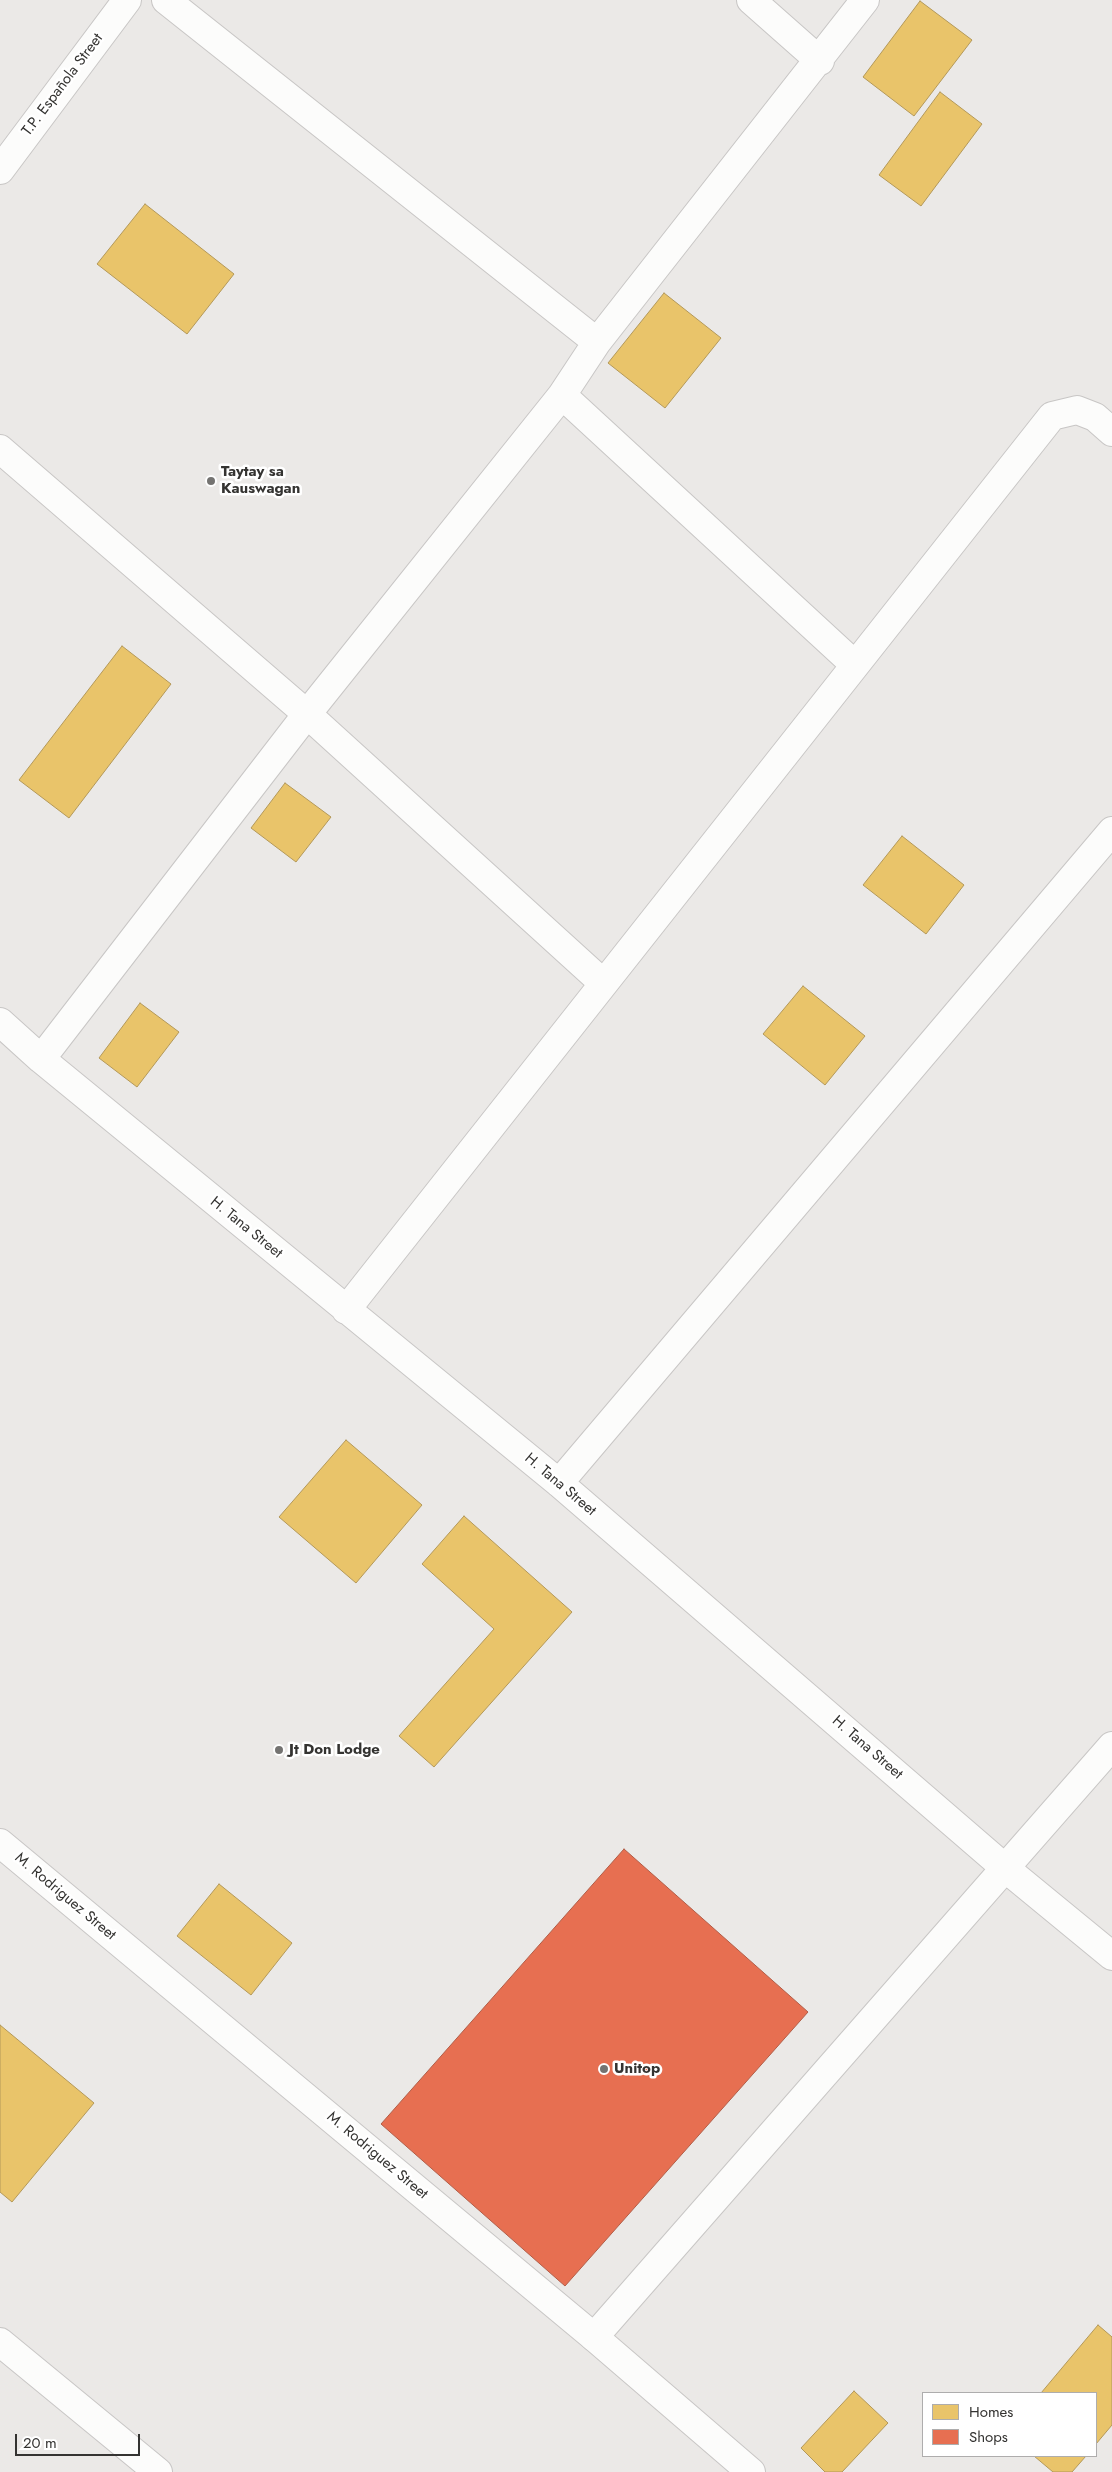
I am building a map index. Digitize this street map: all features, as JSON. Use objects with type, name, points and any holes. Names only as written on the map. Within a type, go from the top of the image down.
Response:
[{"type":"street","name":"T.P. Española Street","points":[[0,170],[126,0]]},
{"type":"street","points":[[166,0],[597,342]]},
{"type":"street","points":[[751,0],[820,61]]},
{"type":"street","points":[[41,1059],[307,714],[562,395],[597,342],[820,61],[866,0]]},
{"type":"street","points":[[562,395],[855,665]]},
{"type":"street","points":[[346,1310],[1052,416],[1076,410],[1095,417],[1112,432]]},
{"type":"street","points":[[0,450],[307,714],[603,983]]},
{"type":"street","points":[[559,1483],[1112,831]]},
{"type":"street","name":"H. Tana Street","points":[[0,1022],[41,1059],[559,1483],[1005,1868],[1112,1956]]},
{"type":"street","points":[[594,2337],[1112,1746]]},
{"type":"street","name":"M. Rodriguez Street","points":[[0,1843],[594,2337],[745,2470]]},
{"type":"street","points":[[0,2342],[158,2472]]},
{"type":"building: Homes","points":[[920,1],[972,40],[914,116],[863,77]]},
{"type":"building: Homes","points":[[940,92],[982,124],[921,206],[879,175]]},
{"type":"building: Homes","points":[[145,204],[234,274],[187,334],[97,264]]},
{"type":"building: Homes","points":[[664,293],[721,338],[665,408],[608,363]]},
{"type":"building: Homes","points":[[122,646],[171,684],[69,818],[19,780]]},
{"type":"building: Homes","points":[[285,783],[331,817],[296,862],[251,828]]},
{"type":"building: Homes","points":[[902,836],[964,885],[926,934],[863,885]]},
{"type":"building: Homes","points":[[803,986],[865,1036],[825,1085],[763,1034]]},
{"type":"building: Homes","points":[[140,1003],[179,1032],[137,1087],[99,1058]]},
{"type":"building: Homes","points":[[346,1440],[422,1505],[356,1583],[279,1517]]},
{"type":"building: Homes","points":[[464,1516],[572,1612],[434,1767],[399,1736],[494,1629],[422,1564]]},
{"type":"building: Homes","points":[[219,1884],[292,1943],[251,1995],[177,1936]]},
{"type":"building: Homes","points":[[0,2025],[94,2103],[12,2202],[0,2192]]},
{"type":"building: Homes","points":[[1098,2325],[1112,2337],[1112,2425],[1097,2443],[1097,2392],[1042,2392]]},
{"type":"building: Homes","points":[[854,2391],[888,2423],[842,2472],[825,2472],[801,2448]]},
{"type":"building: Homes","points":[[1035,2457],[1085,2457],[1072,2472],[1053,2472]]},
{"type":"building: Shops","points":[[624,1849],[808,2012],[565,2286],[381,2124]]},
{"type":"place","name":"Taytay sa Kauswagan","points":[[211,481]]},
{"type":"place","name":"Jt Don Lodge","points":[[279,1750]]},
{"type":"place","name":"Unitop","points":[[604,2069]]}]
